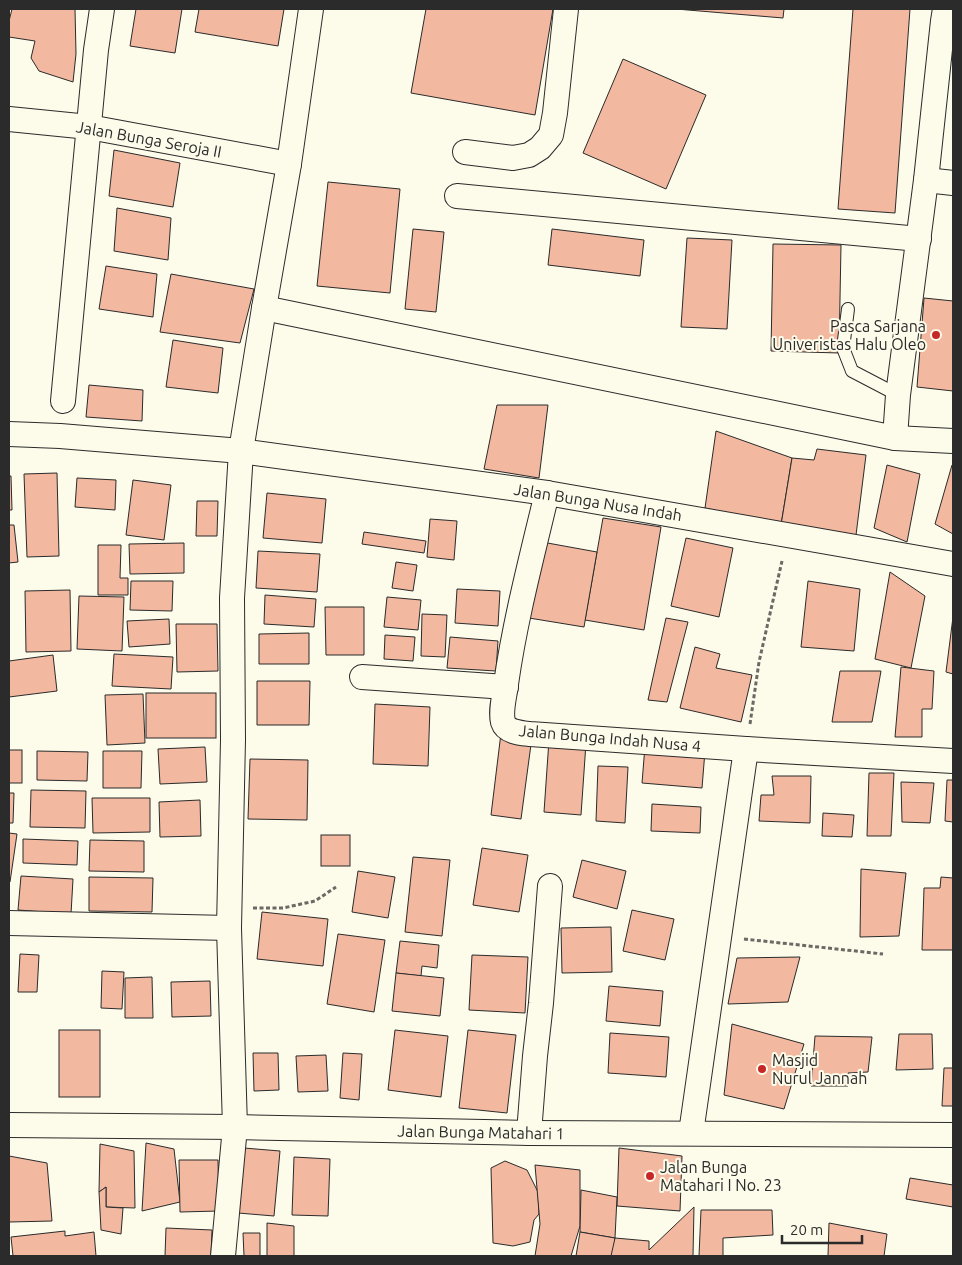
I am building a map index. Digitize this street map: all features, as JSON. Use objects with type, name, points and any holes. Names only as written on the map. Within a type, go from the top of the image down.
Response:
[{"type":"street","points":[[64,401],[96,50],[102,9]]},
{"type":"street","points":[[223,1256],[236,1127],[230,918],[233,740],[232,598],[241,451],[290,164],[311,9]]},
{"type":"street","points":[[465,152],[513,158],[529,155],[540,148],[551,135],[566,9]]},
{"type":"street","points":[[895,438],[898,395],[947,17]]},
{"type":"street","name":"Jalan Bunga Seroja II","points":[[9,118],[89,127],[290,164]]},
{"type":"street","points":[[926,180],[953,183]]},
{"type":"street","points":[[457,196],[919,239]]},
{"type":"street","points":[[264,308],[895,438],[953,441]]},
{"type":"street","name":"Jalan Bunga Nusa Indah","points":[[9,434],[60,436],[241,451],[547,493],[953,564]]},
{"type":"street","name":"Jalan Bunga Indah Nusa 4","points":[[547,493],[511,651],[506,687],[503,722],[514,732],[746,749],[953,760]]},
{"type":"street","points":[[362,677],[506,687]]},
{"type":"street","points":[[691,1133],[746,749]]},
{"type":"street","points":[[529,1133],[550,886]]},
{"type":"street","points":[[9,923],[230,918]]},
{"type":"street","name":"Jalan Bunga Matahari 1","points":[[9,1125],[529,1133],[953,1135]]},
{"type":"lane","points":[[848,309],[843,348],[852,372],[898,395]]},
{"type":"path","points":[[746,749],[759,662],[788,534]]},
{"type":"path","points":[[230,918],[315,901],[336,887]]},
{"type":"path","points":[[719,936],[883,954]]},
{"type":"building","points":[[12,9],[75,9],[76,54],[73,82],[39,71],[31,58],[35,41],[9,37],[9,21]]},
{"type":"building","points":[[136,9],[182,9],[175,53],[130,46]]},
{"type":"building","points":[[199,9],[284,9],[278,46],[195,32]]},
{"type":"building","points":[[426,9],[553,9],[535,115],[411,93]]},
{"type":"building","points":[[676,9],[784,9],[783,18]]},
{"type":"building","points":[[853,9],[910,9],[895,213],[838,209]]},
{"type":"building","points":[[623,59],[706,95],[666,189],[583,153]]},
{"type":"building","points":[[114,150],[180,163],[173,207],[109,196]]},
{"type":"building","points":[[328,182],[400,189],[390,293],[317,286]]},
{"type":"building","points":[[117,208],[171,218],[168,260],[114,251]]},
{"type":"building","points":[[413,229],[444,232],[436,312],[405,309]]},
{"type":"building","points":[[552,229],[644,240],[640,276],[548,265]]},
{"type":"building","points":[[687,238],[732,240],[727,329],[681,327]]},
{"type":"building","points":[[773,244],[841,245],[839,353],[771,351]]},
{"type":"building","points":[[106,266],[157,274],[153,317],[99,309]]},
{"type":"building","points":[[171,274],[254,289],[240,343],[160,332]]},
{"type":"building","points":[[924,298],[953,301],[953,391],[917,387]]},
{"type":"building","points":[[173,340],[223,348],[218,393],[166,387]]},
{"type":"building","points":[[89,385],[143,390],[142,421],[86,417]]},
{"type":"building","points":[[497,405],[548,405],[539,478],[484,469]]},
{"type":"building","points":[[716,431],[792,458],[781,525],[705,508]]},
{"type":"building","points":[[817,449],[866,455],[856,535],[781,525],[792,458],[814,460]]},
{"type":"building","points":[[887,465],[920,474],[907,542],[874,528]]},
{"type":"building","points":[[953,465],[953,534],[935,524]]},
{"type":"building","points":[[57,473],[59,556],[27,557],[24,474]]},
{"type":"building","points":[[9,476],[11,476],[12,510],[9,510]]},
{"type":"building","points":[[77,478],[116,480],[115,510],[75,507]]},
{"type":"building","points":[[133,480],[171,485],[164,540],[126,535]]},
{"type":"building","points":[[267,493],[326,499],[322,543],[263,538]]},
{"type":"building","points":[[197,501],[218,501],[217,536],[196,536]]},
{"type":"building","points":[[603,518],[661,527],[644,630],[585,620]]},
{"type":"building","points":[[430,519],[457,521],[454,560],[427,557]]},
{"type":"building","points":[[9,525],[14,525],[18,562],[9,563]]},
{"type":"building","points":[[364,532],[426,541],[424,553],[362,544]]},
{"type":"building","points":[[686,538],[733,548],[719,617],[671,606]]},
{"type":"building","points":[[542,542],[597,552],[584,627],[529,618]]},
{"type":"building","points":[[184,543],[184,573],[130,574],[129,544]]},
{"type":"building","points":[[98,545],[121,545],[120,578],[128,578],[128,595],[98,595]]},
{"type":"building","points":[[258,551],[320,554],[317,592],[256,588]]},
{"type":"building","points":[[396,562],[417,565],[413,591],[392,588]]},
{"type":"building","points":[[890,572],[925,596],[911,668],[875,659]]},
{"type":"building","points":[[131,581],[173,581],[172,611],[130,610]]},
{"type":"building","points":[[808,581],[860,589],[854,651],[801,647]]},
{"type":"building","points":[[457,589],[500,591],[498,626],[455,623]]},
{"type":"building","points":[[70,590],[71,651],[26,652],[25,591]]},
{"type":"building","points":[[265,595],[316,599],[314,627],[264,624]]},
{"type":"building","points":[[79,596],[124,597],[122,651],[77,649]]},
{"type":"building","points":[[387,597],[421,600],[418,630],[384,627]]},
{"type":"building","points":[[325,607],[364,607],[364,655],[326,655]]},
{"type":"building","points":[[422,614],[447,615],[445,657],[421,656]]},
{"type":"building","points":[[953,617],[953,674],[946,672]]},
{"type":"building","points":[[666,618],[688,622],[667,702],[648,700]]},
{"type":"building","points":[[169,619],[170,644],[129,647],[127,621]]},
{"type":"building","points":[[176,624],[217,624],[218,671],[177,672]]},
{"type":"building","points":[[309,633],[309,664],[259,664],[259,634]]},
{"type":"building","points":[[385,635],[415,637],[413,661],[384,659]]},
{"type":"building","points":[[450,637],[498,641],[496,671],[447,668]]},
{"type":"building","points":[[695,647],[720,654],[716,668],[752,675],[741,722],[680,708]]},
{"type":"building","points":[[114,654],[173,657],[171,689],[112,686]]},
{"type":"building","points":[[53,655],[57,691],[9,697],[9,661]]},
{"type":"building","points":[[901,667],[934,671],[932,709],[922,709],[922,737],[895,737]]},
{"type":"building","points":[[840,671],[881,671],[872,722],[832,722]]},
{"type":"building","points":[[257,681],[310,681],[309,725],[257,725]]},
{"type":"building","points":[[146,693],[216,693],[216,738],[146,738]]},
{"type":"building","points":[[143,694],[145,743],[107,745],[105,695]]},
{"type":"building","points":[[375,704],[430,707],[428,766],[373,764]]},
{"type":"building","points":[[501,733],[532,737],[521,819],[491,815]]},
{"type":"building","points":[[549,740],[586,743],[581,815],[544,812]]},
{"type":"building","points":[[645,746],[705,751],[702,788],[642,783]]},
{"type":"building","points":[[205,747],[207,782],[160,784],[158,749]]},
{"type":"building","points":[[9,750],[22,750],[22,783],[9,783]]},
{"type":"building","points":[[37,751],[88,752],[87,781],[37,780]]},
{"type":"building","points":[[103,751],[142,751],[141,788],[103,788]]},
{"type":"building","points":[[250,759],[308,760],[307,820],[248,819]]},
{"type":"building","points":[[598,766],[628,767],[625,823],[596,821]]},
{"type":"building","points":[[869,773],[894,773],[891,836],[867,836]]},
{"type":"building","points":[[772,776],[811,776],[810,823],[759,821],[761,795],[774,795]]},
{"type":"building","points":[[947,780],[953,780],[953,822],[945,821]]},
{"type":"building","points":[[901,782],[934,783],[930,823],[902,822]]},
{"type":"building","points":[[31,790],[86,791],[85,828],[30,827]]},
{"type":"building","points":[[9,793],[14,793],[13,823],[9,823]]},
{"type":"building","points":[[92,798],[150,798],[150,832],[93,833]]},
{"type":"building","points":[[200,800],[201,836],[160,837],[159,802]]},
{"type":"building","points":[[652,804],[701,807],[700,833],[651,831]]},
{"type":"building","points":[[823,813],[854,815],[852,837],[822,836]]},
{"type":"building","points":[[9,833],[17,834],[10,882],[9,882]]},
{"type":"building","points":[[321,835],[350,835],[350,866],[321,866]]},
{"type":"building","points":[[23,839],[78,841],[77,865],[23,863]]},
{"type":"building","points":[[90,840],[144,841],[144,872],[89,871]]},
{"type":"building","points":[[482,848],[528,855],[519,912],[473,905]]},
{"type":"building","points":[[413,857],[450,860],[442,936],[405,932]]},
{"type":"building","points":[[582,860],[626,871],[617,909],[573,897]]},
{"type":"building","points":[[861,869],[906,873],[899,936],[860,937]]},
{"type":"building","points":[[358,871],[395,877],[388,918],[352,912]]},
{"type":"building","points":[[21,876],[73,879],[71,914],[18,910]]},
{"type":"building","points":[[89,877],[153,878],[152,912],[89,911]]},
{"type":"building","points":[[941,877],[953,878],[953,950],[922,950],[924,888],[940,888]]},
{"type":"building","points":[[632,910],[674,919],[665,960],[623,951]]},
{"type":"building","points":[[262,912],[328,919],[323,966],[257,959]]},
{"type":"building","points":[[611,927],[612,972],[562,973],[561,928]]},
{"type":"building","points":[[338,934],[385,940],[374,1012],[327,1004]]},
{"type":"building","points":[[400,941],[439,945],[437,968],[422,966],[421,976],[396,973]]},
{"type":"building","points":[[20,954],[39,955],[37,992],[18,992]]},
{"type":"building","points":[[472,955],[528,957],[525,1013],[469,1010]]},
{"type":"building","points":[[800,957],[788,1002],[728,1004],[737,958]]},
{"type":"building","points":[[102,971],[124,972],[122,1009],[101,1008]]},
{"type":"building","points":[[396,973],[444,978],[440,1016],[392,1011]]},
{"type":"building","points":[[152,977],[153,1018],[125,1018],[125,978]]},
{"type":"building","points":[[210,981],[211,1016],[172,1017],[171,982]]},
{"type":"building","points":[[609,986],[663,991],[660,1026],[606,1021]]},
{"type":"building","name":"Masjid Nurul Jannah","points":[[732,1024],[804,1044],[784,1109],[724,1095]]},
{"type":"building","points":[[59,1030],[100,1030],[100,1097],[59,1097]]},
{"type":"building","points":[[395,1030],[448,1036],[441,1097],[388,1090]]},
{"type":"building","points":[[468,1030],[516,1035],[507,1113],[459,1108]]},
{"type":"building","points":[[610,1033],[669,1037],[666,1077],[608,1073]]},
{"type":"building","points":[[899,1034],[932,1034],[933,1069],[896,1070]]},
{"type":"building","points":[[815,1036],[872,1037],[868,1072],[848,1073],[848,1086],[811,1086]]},
{"type":"building","points":[[253,1053],[278,1053],[279,1090],[254,1091]]},
{"type":"building","points":[[343,1053],[362,1054],[359,1100],[340,1098]]},
{"type":"building","points":[[326,1055],[328,1091],[298,1092],[296,1056]]},
{"type":"building","points":[[944,1068],[953,1068],[953,1106],[942,1106]]},
{"type":"building","points":[[146,1143],[174,1149],[180,1202],[142,1211]]},
{"type":"building","points":[[100,1144],[134,1151],[135,1208],[106,1207],[106,1187],[99,1192]]},
{"type":"building","points":[[244,1148],[280,1151],[274,1216],[238,1213]]},
{"type":"building","name":"Jalan Bunga Matahari I No. 23","points":[[619,1148],[682,1156],[680,1211],[617,1206]]},
{"type":"building","points":[[9,1156],[47,1163],[52,1221],[9,1222]]},
{"type":"building","points":[[294,1157],[330,1159],[328,1216],[292,1215]]},
{"type":"building","points":[[179,1160],[218,1160],[219,1211],[180,1212]]},
{"type":"building","points":[[505,1161],[527,1170],[538,1192],[539,1214],[534,1220],[530,1242],[513,1246],[493,1243],[491,1168]]},
{"type":"building","points":[[535,1165],[580,1170],[580,1226],[571,1256],[535,1256],[540,1224]]},
{"type":"building","points":[[910,1178],[953,1185],[953,1207],[906,1199]]},
{"type":"building","points":[[106,1187],[106,1207],[123,1208],[121,1234],[101,1230],[99,1192]]},
{"type":"building","points":[[581,1190],[617,1197],[615,1238],[580,1232]]},
{"type":"building","points":[[694,1207],[693,1256],[609,1256],[615,1238],[649,1241],[649,1250]]},
{"type":"building","points":[[701,1210],[772,1210],[773,1235],[723,1238],[723,1256],[699,1256]]},
{"type":"building","points":[[267,1223],[294,1226],[294,1256],[267,1256]]},
{"type":"building","points":[[829,1223],[887,1234],[884,1256],[828,1256]]},
{"type":"building","points":[[166,1228],[212,1230],[211,1256],[165,1256]]},
{"type":"building","points":[[65,1231],[65,1236],[94,1232],[96,1256],[13,1256],[11,1237]]},
{"type":"building","points":[[580,1232],[615,1238],[611,1256],[576,1256]]},
{"type":"building","points":[[243,1233],[260,1233],[260,1256],[244,1256]]},
{"type":"place","name":"Pasca Sarjana Univeristas Halu Oleo","points":[[936,335]]},
{"type":"place","name":"Masjid Nurul Jannah","points":[[762,1069]]},
{"type":"place","name":"Jalan Bunga Matahari I No. 23","points":[[650,1176]]}]
